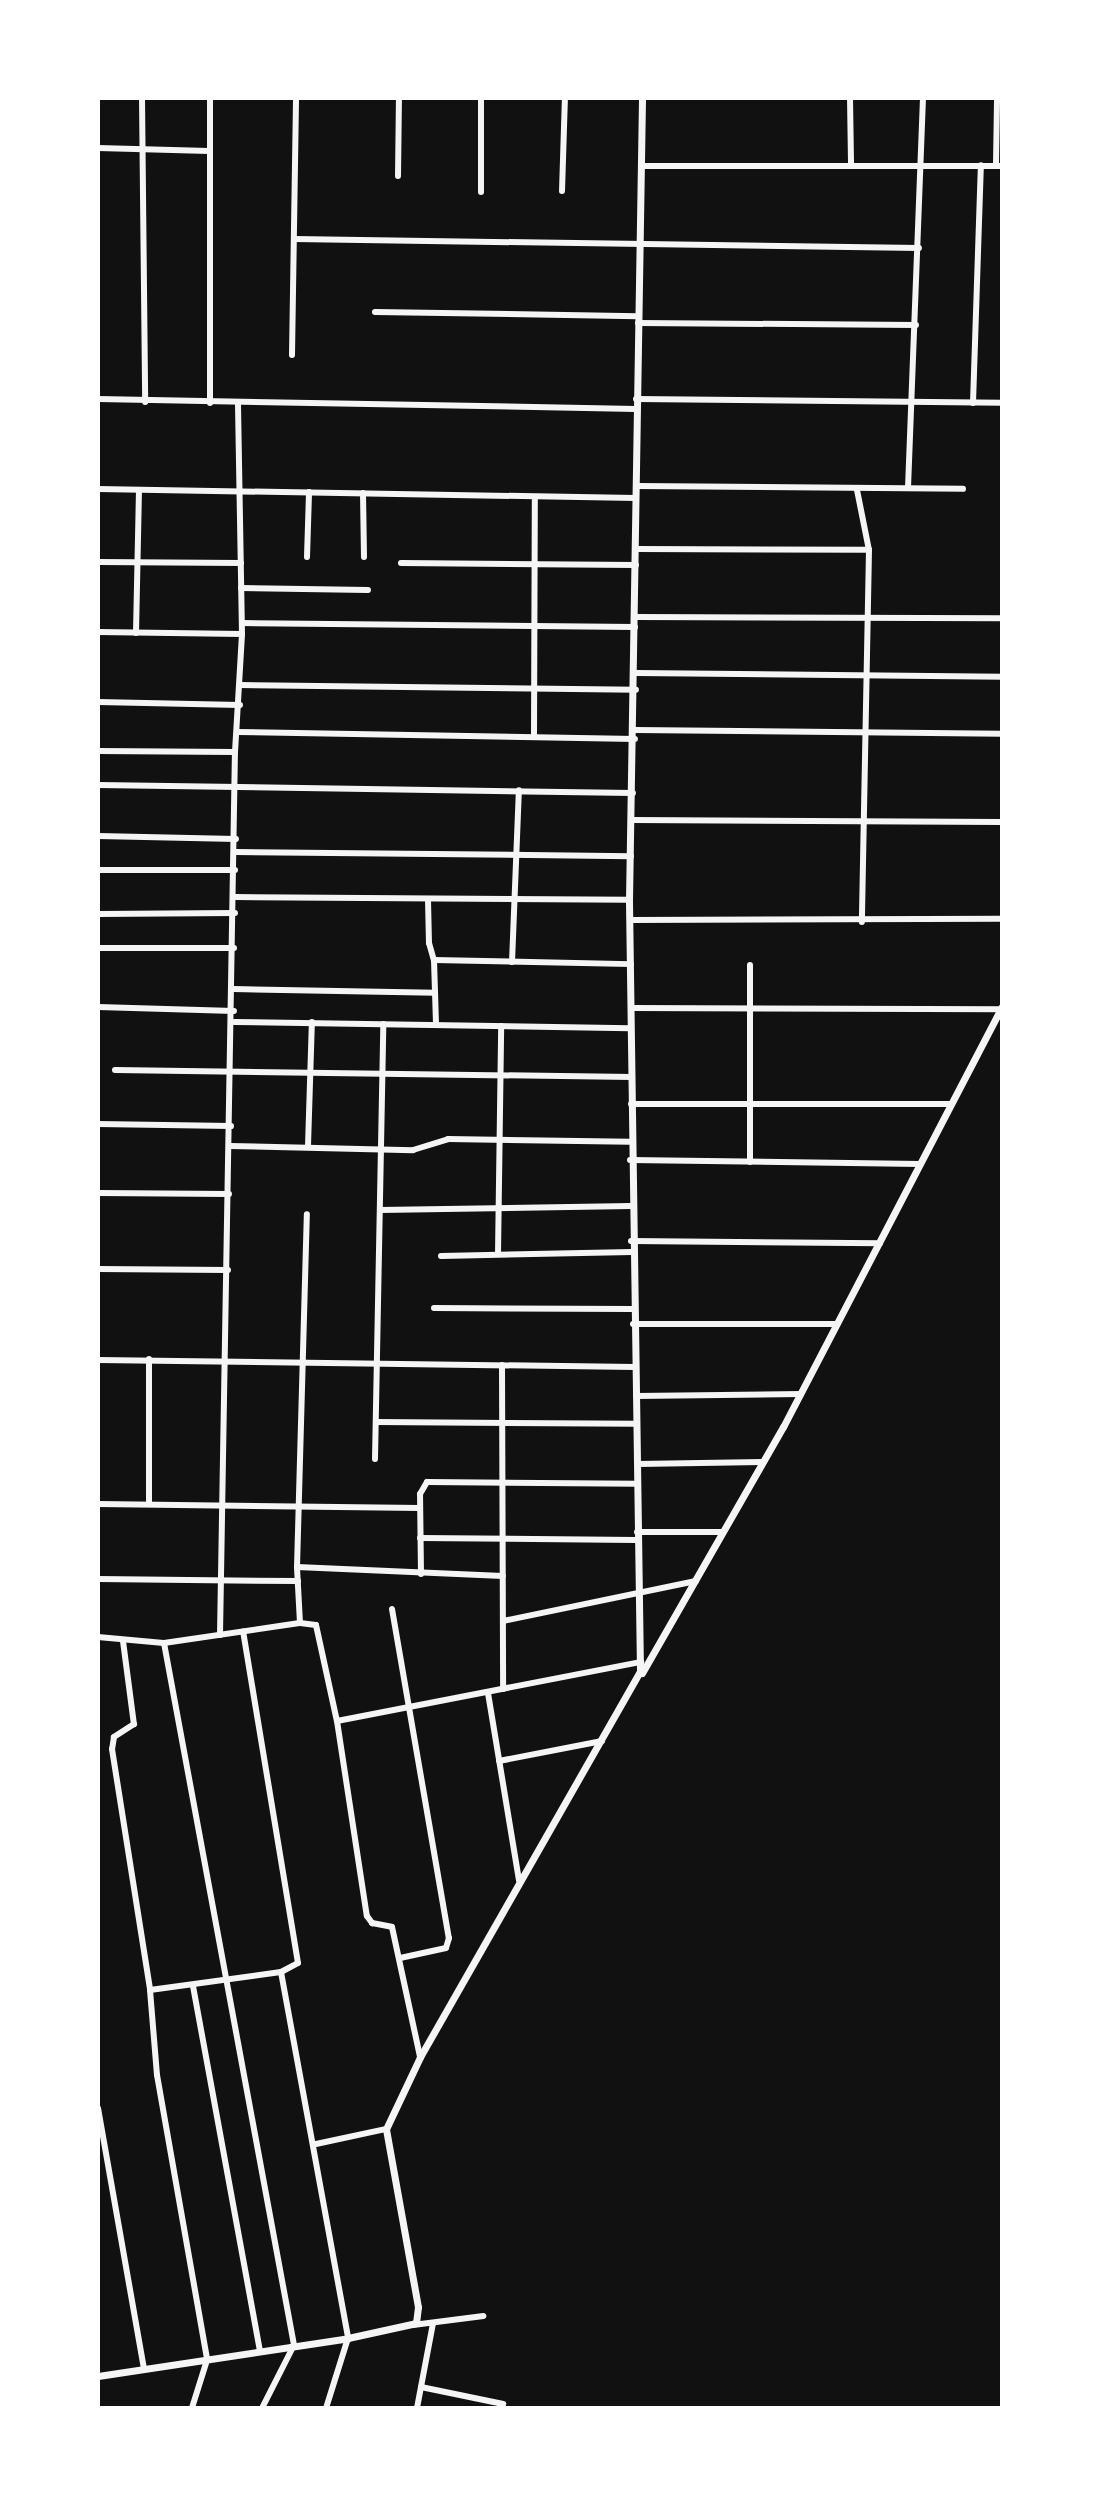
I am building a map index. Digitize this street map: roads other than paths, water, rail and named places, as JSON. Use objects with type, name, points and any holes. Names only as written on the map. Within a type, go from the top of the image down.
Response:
[{"type":"street","points":[[142,98],[145,402]]},
{"type":"street","points":[[210,98],[210,403]]},
{"type":"street","points":[[292,355],[296,98]]},
{"type":"street","points":[[398,176],[399,98]]},
{"type":"street","points":[[481,98],[481,192]]},
{"type":"street","points":[[562,191],[565,98]]},
{"type":"street","points":[[638,1678],[641,1662],[631,1241],[629,900],[636,690],[636,399],[642,98]]},
{"type":"street","points":[[850,98],[851,165]]},
{"type":"street","points":[[908,488],[923,164],[923,98]]},
{"type":"street","points":[[641,166],[999,166],[997,98]]},
{"type":"street","points":[[98,148],[209,151]]},
{"type":"street","points":[[973,403],[981,165]]},
{"type":"street","points":[[294,239],[919,248]]},
{"type":"street","points":[[375,312],[916,325]]},
{"type":"street","points":[[98,399],[636,409]]},
{"type":"street","points":[[636,399],[1002,403]]},
{"type":"street","points":[[220,1635],[234,1022],[235,752],[242,634],[238,403]]},
{"type":"street","points":[[636,486],[963,489]]},
{"type":"street","points":[[98,489],[636,498]]},
{"type":"street","points":[[136,633],[139,490]]},
{"type":"street","points":[[857,490],[869,550],[862,922]]},
{"type":"street","points":[[307,557],[309,492]]},
{"type":"street","points":[[363,493],[364,557]]},
{"type":"street","points":[[534,736],[535,497]]},
{"type":"street","points":[[636,549],[869,550]]},
{"type":"street","points":[[98,562],[241,563]]},
{"type":"street","points":[[401,563],[636,565]]},
{"type":"street","points":[[241,588],[368,590]]},
{"type":"street","points":[[636,617],[1002,618]]},
{"type":"street","points":[[242,623],[637,627]]},
{"type":"street","points":[[98,632],[242,634]]},
{"type":"street","points":[[636,673],[1002,677]]},
{"type":"street","points":[[240,685],[636,690]]},
{"type":"street","points":[[98,702],[240,705]]},
{"type":"street","points":[[237,732],[534,736],[1002,734]]},
{"type":"street","points":[[98,751],[235,752]]},
{"type":"street","points":[[98,785],[633,793]]},
{"type":"street","points":[[512,962],[519,790]]},
{"type":"street","points":[[632,820],[1002,822]]},
{"type":"street","points":[[98,836],[236,839]]},
{"type":"street","points":[[236,852],[631,856]]},
{"type":"street","points":[[98,870],[235,870]]},
{"type":"street","points":[[235,897],[629,900]]},
{"type":"street","points":[[428,900],[436,1025]]},
{"type":"street","points":[[98,914],[235,913]]},
{"type":"street","points":[[630,920],[862,922],[1002,919]]},
{"type":"street","points":[[98,948],[234,948]]},
{"type":"street","points":[[434,960],[631,964]]},
{"type":"street","points":[[750,965],[750,1162]]},
{"type":"street","points":[[234,989],[435,993]]},
{"type":"street","points":[[98,1007],[234,1011]]},
{"type":"street","points":[[413,2325],[418,2307],[386,2129],[420,2057],[519,1880],[696,1581],[801,1394],[1001,1008],[632,1008]]},
{"type":"street","points":[[234,1022],[630,1028]]},
{"type":"street","points":[[308,1146],[312,1022]]},
{"type":"street","points":[[375,1459],[383,1024]]},
{"type":"street","points":[[498,1254],[501,1026]]},
{"type":"street","points":[[115,1070],[310,1076],[632,1077]]},
{"type":"street","points":[[631,1104],[951,1104]]},
{"type":"street","points":[[98,1124],[231,1126]]},
{"type":"street","points":[[230,1146],[420,1149],[448,1139],[630,1142]]},
{"type":"street","points":[[630,1160],[920,1164]]},
{"type":"street","points":[[98,1193],[229,1194]]},
{"type":"street","points":[[380,1210],[631,1206]]},
{"type":"street","points":[[300,1623],[298,1505],[307,1214]]},
{"type":"street","points":[[631,1241],[881,1243]]},
{"type":"street","points":[[441,1256],[632,1252]]},
{"type":"street","points":[[98,1269],[228,1270]]},
{"type":"street","points":[[434,1308],[633,1309]]},
{"type":"street","points":[[633,1324],[838,1324]]},
{"type":"street","points":[[149,1359],[149,1504]]},
{"type":"street","points":[[98,1360],[225,1359],[635,1367]]},
{"type":"street","points":[[502,1365],[503,1689]]},
{"type":"street","points":[[636,1396],[801,1394]]},
{"type":"street","points":[[376,1422],[636,1424]]},
{"type":"street","points":[[638,1464],[762,1462]]},
{"type":"street","points":[[421,1574],[421,1489],[427,1482],[637,1484]]},
{"type":"street","points":[[98,1504],[420,1508]]},
{"type":"street","points":[[420,1538],[504,1541],[723,1532]]},
{"type":"street","points":[[297,1567],[503,1576]]},
{"type":"street","points":[[98,1579],[298,1581]]},
{"type":"street","points":[[503,1621],[696,1581]]},
{"type":"street","points":[[392,1609],[449,1941],[446,1948],[400,1958]]},
{"type":"street","points":[[98,1637],[164,1643],[314,1622],[318,1628],[337,1721],[367,1916],[372,1923],[391,1925],[420,2057]]},
{"type":"street","points":[[150,1990],[227,1982],[295,1969],[298,1956],[243,1632]]},
{"type":"street","points":[[123,1641],[134,1724],[114,1737],[112,1749],[150,1990],[157,2075],[207,2360],[192,2408]]},
{"type":"street","points":[[164,1643],[294,2345],[262,2408]]},
{"type":"street","points":[[337,1721],[641,1662]]},
{"type":"street","points":[[488,1693],[519,1880]]},
{"type":"street","points":[[499,1761],[602,1741]]},
{"type":"street","points":[[281,1972],[316,2144],[348,2338],[326,2408]]},
{"type":"street","points":[[193,1986],[260,2350]]},
{"type":"street","points":[[98,2108],[144,2368]]},
{"type":"street","points":[[316,2144],[386,2129]]},
{"type":"street","points":[[98,2376],[483,2316]]},
{"type":"street","points":[[417,2408],[433,2323]]},
{"type":"street","points":[[421,2387],[503,2404]]}]
